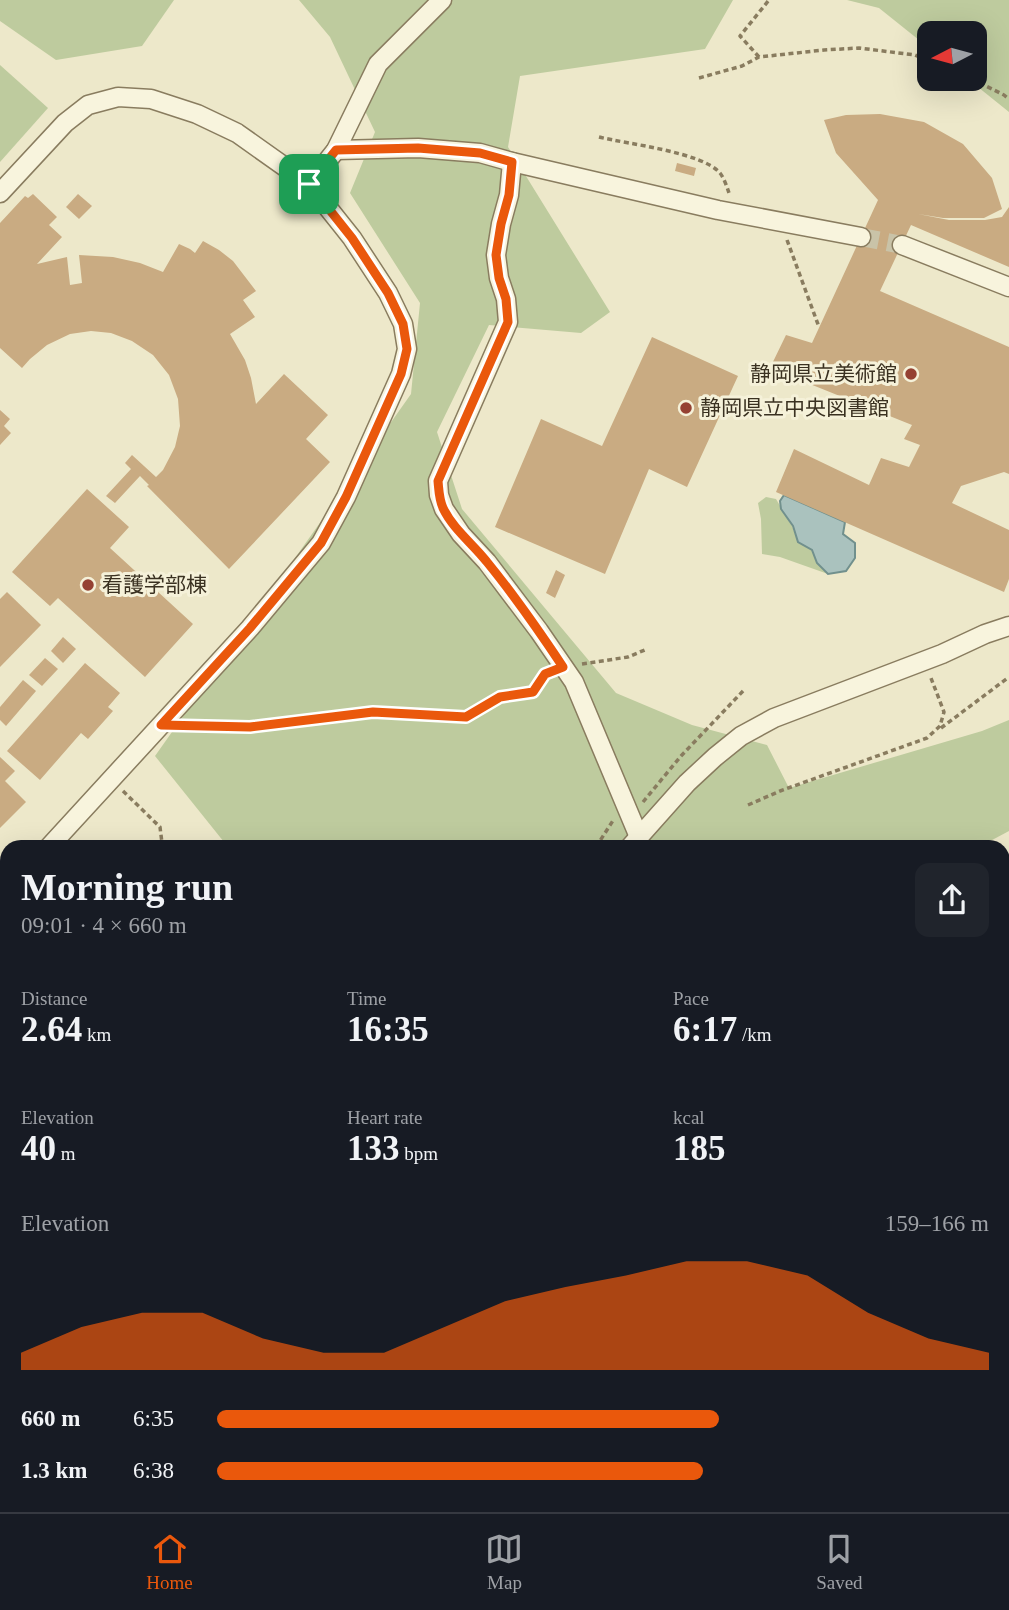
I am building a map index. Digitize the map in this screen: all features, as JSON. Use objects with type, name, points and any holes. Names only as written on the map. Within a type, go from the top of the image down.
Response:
[{"type":"street","points":[[309,184],[336,150],[378,64],[442,0]]},
{"type":"street","points":[[0,193],[65,123],[88,105],[118,97],[151,99],[197,114],[237,133],[309,184],[352,238],[388,293],[403,324],[407,349],[401,374],[346,497],[321,543],[250,628],[55,840]]},
{"type":"street","points":[[336,150],[418,148],[480,153],[729,212],[861,237]]},
{"type":"street","points":[[512,162],[509,195],[496,255],[508,322],[438,481],[439,495],[443,509],[461,534],[487,562],[574,682],[625,803],[634,840]]},
{"type":"street","points":[[902,245],[1009,287]]},
{"type":"street","points":[[637,840],[687,783],[741,736],[774,718],[1008,626]]},
{"type":"path","points":[[759,57],[740,36],[769,0]]},
{"type":"path","points":[[699,78],[742,66],[759,57],[824,50],[859,48],[917,56]]},
{"type":"path","points":[[987,86],[1009,99]]},
{"type":"path","points":[[599,137],[699,160],[720,173],[731,197],[729,212]]},
{"type":"path","points":[[780,222],[819,327]]},
{"type":"path","points":[[161,725],[250,727],[373,712],[466,717],[500,697],[533,692],[545,674],[563,667],[628,657],[647,649]]},
{"type":"path","points":[[925,660],[944,712],[940,726],[927,738]]},
{"type":"path","points":[[748,805],[927,738],[1009,677]]},
{"type":"path","points":[[601,840],[625,803],[640,805],[681,756],[744,690]]},
{"type":"path","points":[[111,779],[159,827],[162,840]]},
{"type":"green space","points":[[0,0],[174,0],[142,46],[56,60],[0,21]]},
{"type":"green space","points":[[299,0],[733,0],[705,49],[520,76],[508,147],[610,312],[581,333],[489,325],[437,432],[462,509],[616,693],[692,725],[767,745],[789,788],[982,731],[1009,720],[1009,831],[992,840],[222,840],[155,756],[411,394],[420,303],[350,193],[375,132],[330,37]]},
{"type":"green space","points":[[847,0],[1009,0],[1009,112],[983,91],[987,91],[987,21],[917,21],[917,38],[879,8]]},
{"type":"green space","points":[[0,65],[48,108],[0,162]]},
{"type":"green space","points":[[766,497],[776,499],[798,542],[812,550],[817,563],[828,574],[780,557],[762,554],[758,503]]},
{"type":"water","points":[[784,495],[845,522],[843,534],[855,543],[855,558],[846,571],[828,574],[817,563],[812,550],[798,542],[793,526],[781,509],[780,501]]},
{"type":"building","points":[[880,114],[924,122],[963,144],[992,178],[1002,209],[984,218],[943,218],[918,214],[949,220],[985,220],[1002,217],[1009,207],[1009,267],[911,225],[880,291],[1009,347],[1009,474],[1004,472],[961,486],[952,503],[1009,530],[1009,579],[1004,592],[776,492],[794,449],[869,485],[881,458],[909,467],[920,445],[904,439],[912,425],[770,368],[786,335],[812,343],[878,200],[836,153],[824,120],[846,115]]},
{"type":"building","points":[[677,163],[696,168],[694,176],[675,171]]},
{"type":"building","points":[[33,194],[57,217],[49,225],[62,237],[37,264],[67,257],[70,285],[82,283],[79,255],[113,257],[163,272],[179,244],[195,253],[203,241],[219,250],[233,261],[256,291],[243,300],[255,317],[230,334],[245,360],[256,404],[284,374],[328,415],[306,439],[330,462],[229,569],[140,476],[115,503],[106,496],[131,469],[125,463],[132,455],[156,477],[163,470],[175,447],[180,426],[178,399],[169,375],[153,355],[132,341],[111,333],[91,331],[70,334],[47,345],[22,368],[0,348],[0,223],[25,196],[28,198]]},
{"type":"building","points":[[78,194],[92,206],[79,219],[66,207]]},
{"type":"building","points":[[652,337],[738,376],[687,487],[649,469],[605,574],[495,527],[541,419],[602,446]]},
{"type":"building","points":[[0,410],[10,419],[4,426],[11,433],[0,445]]},
{"type":"building","name":"看護学部棟","points":[[87,489],[129,527],[110,548],[193,624],[145,677],[58,598],[50,606],[12,572]]},
{"type":"building","points":[[556,570],[565,575],[555,598],[546,593]]},
{"type":"building","points":[[7,592],[41,625],[0,667],[0,599]]},
{"type":"building","points":[[63,637],[76,649],[63,663],[51,651]]},
{"type":"building","points":[[45,658],[58,669],[42,686],[29,675]]},
{"type":"building","points":[[85,663],[120,693],[108,707],[113,711],[88,739],[81,733],[40,780],[7,751]]},
{"type":"building","points":[[23,680],[36,691],[6,726],[0,720],[0,707]]},
{"type":"building","points":[[0,757],[15,771],[5,781],[26,802],[0,828]]},
{"type":"tunnel","points":[[861,237],[902,245]]},
{"type":"place","name":"静岡県立美術館","points":[[911,374]]},
{"type":"place","name":"静岡県立中央図書館","points":[[686,408]]},
{"type":"place","name":"看護学部棟","points":[[88,585]]},
{"type":"route","points":[[418,148],[480,153],[512,162],[509,195],[496,255],[508,322],[438,481],[439,495],[443,509],[461,534],[487,562],[563,667],[545,674],[533,692],[500,697],[466,717],[373,712],[250,727],[161,725],[250,628],[321,543],[346,497],[401,374],[407,349],[403,324],[388,293],[352,238],[309,184],[336,150],[418,148]]}]
